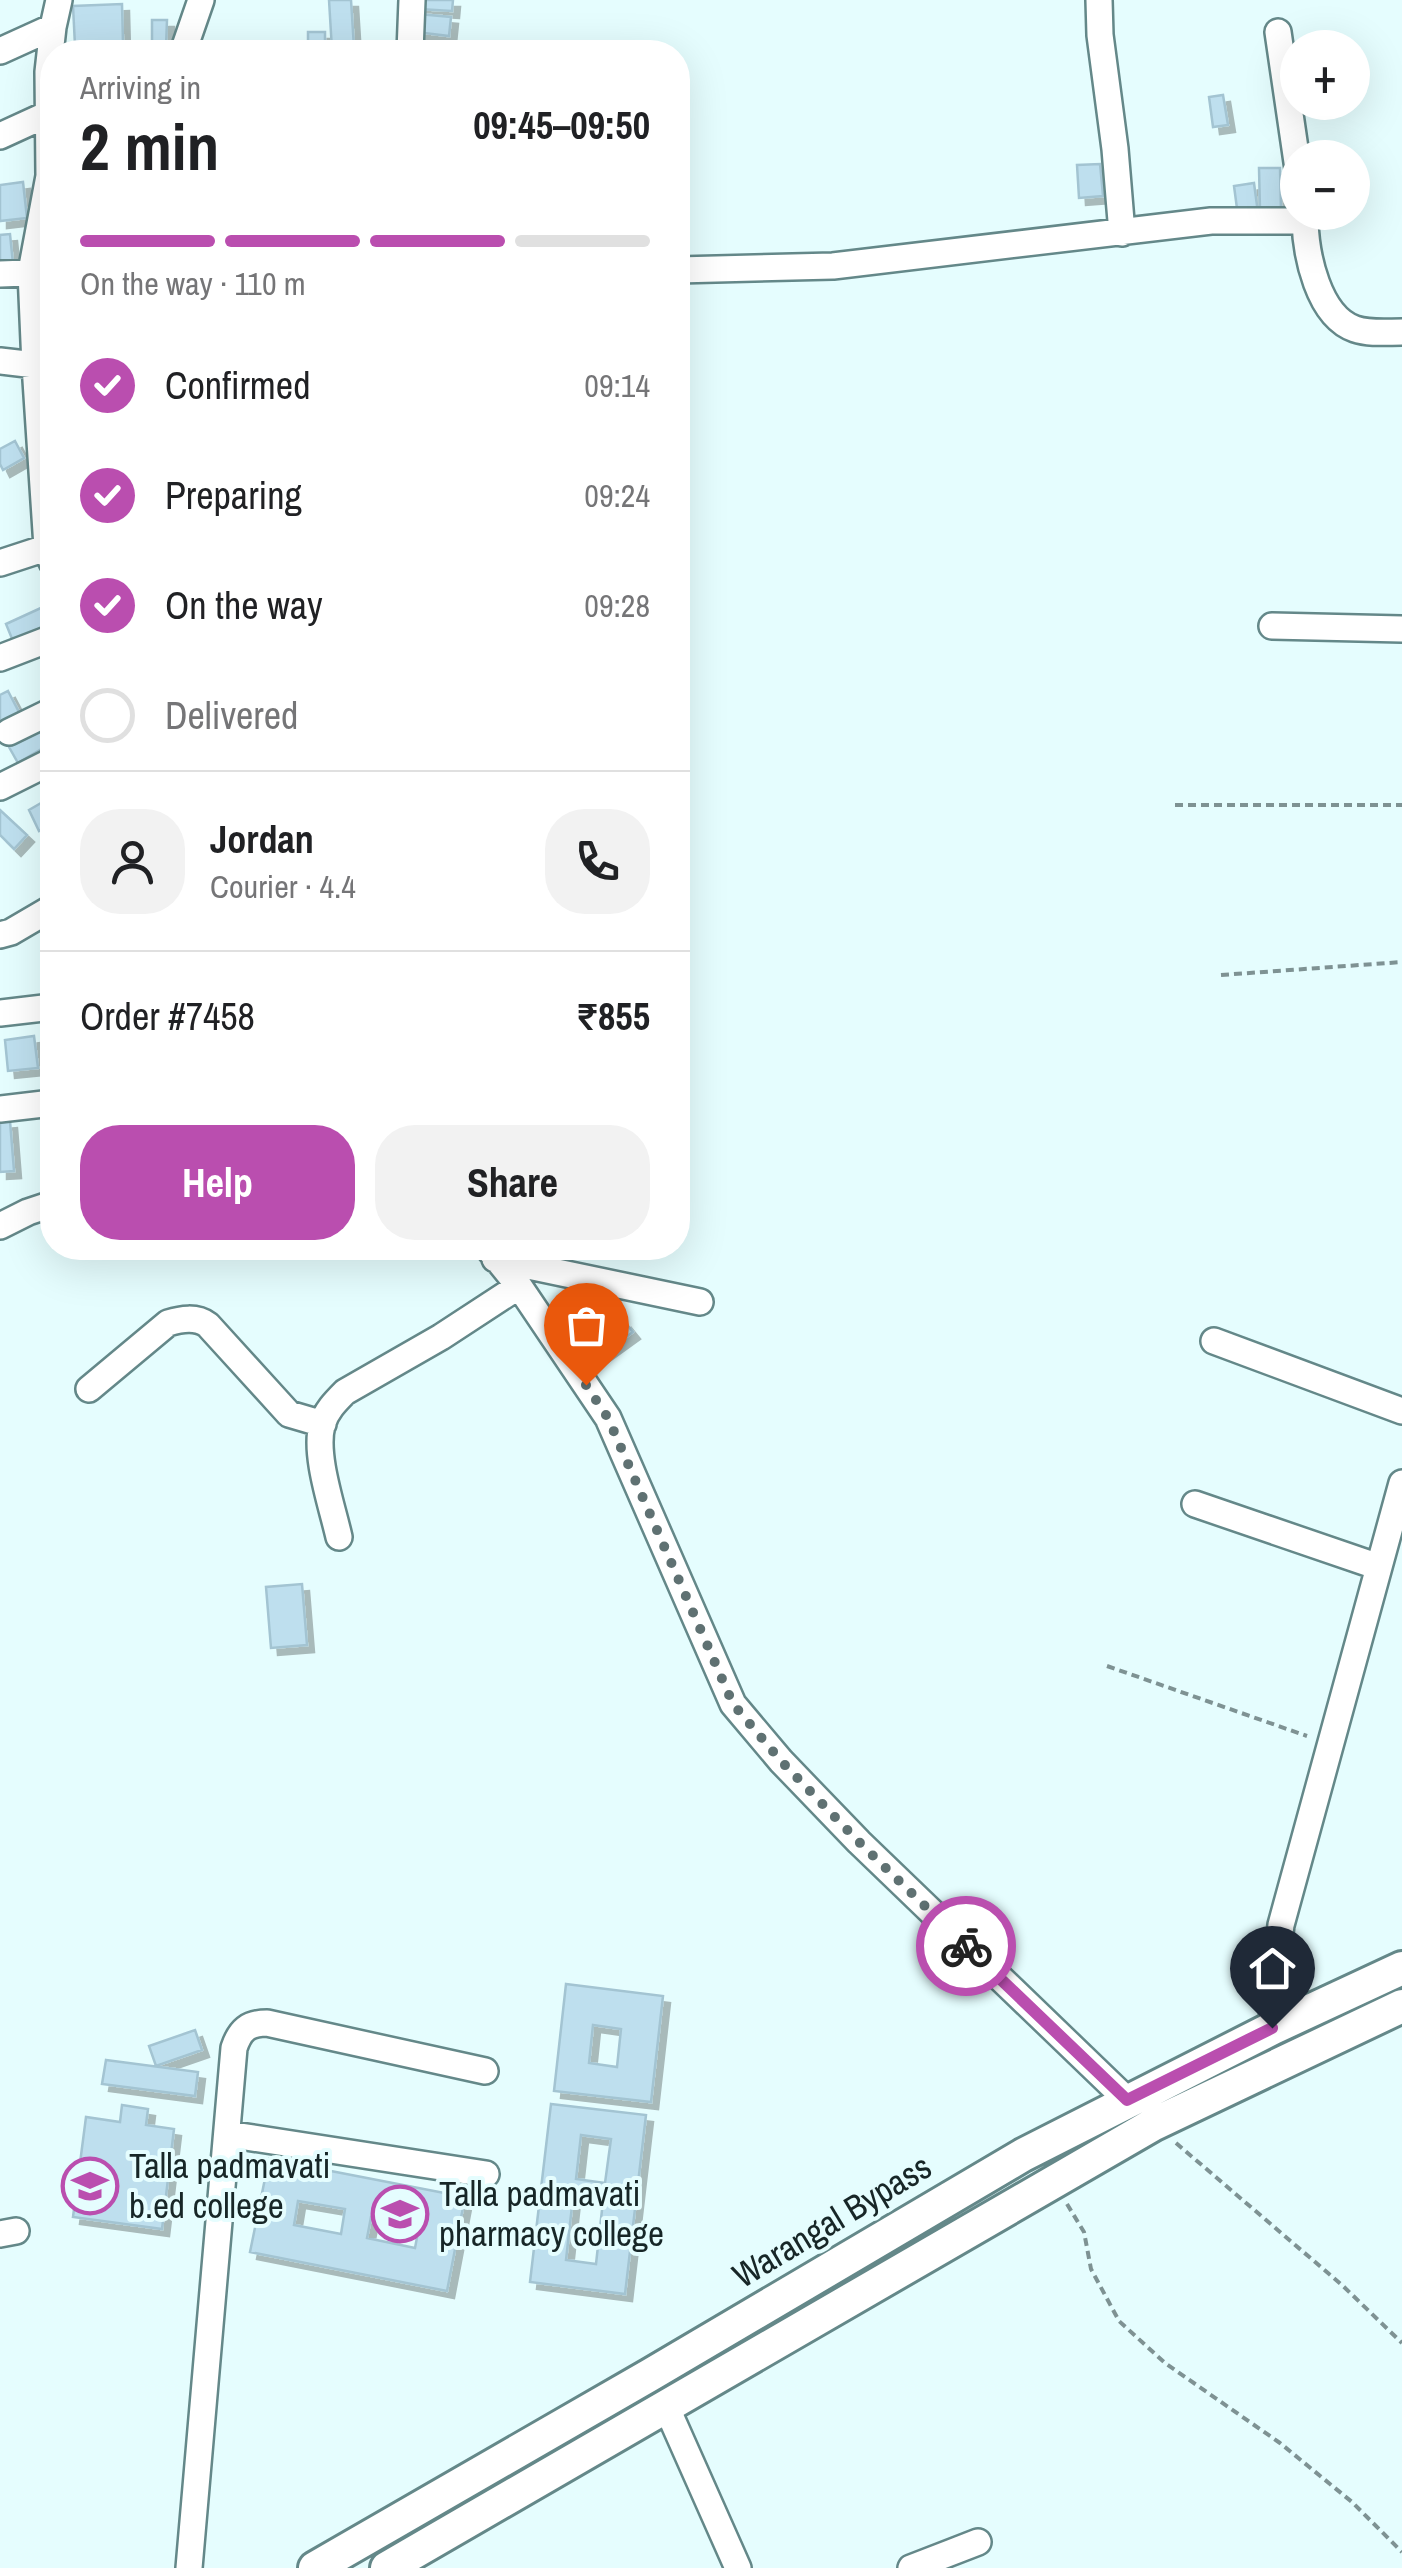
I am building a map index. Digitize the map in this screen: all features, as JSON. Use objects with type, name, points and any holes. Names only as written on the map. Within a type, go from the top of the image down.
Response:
[{"type":"main road","name":"Warangal Bypass","points":[[315,2568],[1023,2154],[1272,2028],[1402,1968]]},
{"type":"main road","points":[[387,2568],[1154,2124],[1402,2006]]},
{"type":"street","points":[[52,40],[59,0]]},
{"type":"street","points":[[187,40],[200,0]]},
{"type":"street","points":[[410,40],[412,0]]},
{"type":"street","points":[[1099,0],[1122,233]]},
{"type":"street","points":[[0,51],[53,27]]},
{"type":"street","points":[[1278,32],[1294,140]]},
{"type":"street","points":[[0,136],[40,118]]},
{"type":"street","points":[[690,270],[834,266],[1211,221],[1280,218]]},
{"type":"street","points":[[1305,230],[1316,283],[1335,315],[1353,328],[1367,332],[1402,332]]},
{"type":"street","points":[[0,274],[40,272]]},
{"type":"street","points":[[40,295],[34,365],[40,382]]},
{"type":"street","points":[[0,362],[34,365]]},
{"type":"street","points":[[0,562],[40,554]]},
{"type":"street","points":[[1272,626],[1402,629]]},
{"type":"street","points":[[0,658],[40,643]]},
{"type":"street","points":[[10,732],[40,717]]},
{"type":"street","points":[[0,787],[40,767]]},
{"type":"street","points":[[0,935],[40,915]]},
{"type":"street","points":[[0,1013],[40,1008]]},
{"type":"street","points":[[0,1108],[40,1103]]},
{"type":"street","points":[[0,1226],[40,1208]]},
{"type":"street","points":[[498,1260],[608,1418],[733,1704],[859,1842],[1127,2100]]},
{"type":"street","points":[[522,1260],[700,1302]]},
{"type":"street","points":[[339,1537],[320,1445],[322,1424],[332,1405],[345,1392],[519,1286]]},
{"type":"street","points":[[89,1390],[168,1322],[193,1320],[208,1325],[290,1414],[322,1424]]},
{"type":"street","points":[[1214,1340],[1402,1412]]},
{"type":"street","points":[[1272,2028],[1281,1925],[1402,1483]]},
{"type":"street","points":[[1195,1504],[1379,1567]]},
{"type":"street","points":[[189,2568],[234,2048],[243,2029],[250,2024],[268,2024],[484,2071]]},
{"type":"street","points":[[227,2134],[486,2174]]},
{"type":"street","points":[[666,2406],[738,2568]]},
{"type":"street","points":[[911,2568],[978,2542]]},
{"type":"path","points":[[1175,805],[1402,805]]},
{"type":"path","points":[[1221,974],[1402,962]]},
{"type":"path","points":[[1107,1666],[1330,1744]]},
{"type":"path","points":[[1154,2124],[1342,2285],[1402,2343]]},
{"type":"path","points":[[1056,2182],[1084,2232],[1091,2269],[1119,2321],[1165,2363],[1280,2442],[1352,2502],[1402,2552]]},
{"type":"building","points":[[329,0],[351,0],[354,40],[331,40]]},
{"type":"building","points":[[419,0],[453,0],[452,11],[419,9]]},
{"type":"building","points":[[122,4],[123,40],[75,40],[73,6]]},
{"type":"building","points":[[418,14],[451,17],[449,36],[416,32]]},
{"type":"building","points":[[152,20],[167,20],[166,40],[152,40]]},
{"type":"building","points":[[308,32],[325,32],[325,40],[308,40]]},
{"type":"building","points":[[1223,95],[1228,125],[1213,127],[1209,97]]},
{"type":"building","points":[[1100,164],[1103,196],[1079,198],[1077,165]]},
{"type":"building","points":[[1259,168],[1280,168],[1280,209],[1260,210]]},
{"type":"building","points":[[23,182],[27,218],[0,221],[0,185]]},
{"type":"building","points":[[1254,183],[1258,213],[1238,216],[1234,186]]},
{"type":"building","points":[[10,234],[13,264],[0,265],[0,235]]},
{"type":"building","points":[[15,441],[24,458],[3,470],[0,449]]},
{"type":"building","points":[[40,608],[40,635],[15,646],[6,624]]},
{"type":"building","points":[[8,691],[21,716],[0,726],[0,695]]},
{"type":"building","points":[[40,732],[40,750],[18,763],[9,747]]},
{"type":"building","points":[[40,804],[40,831],[39,831],[29,810]]},
{"type":"building","points":[[0,810],[27,835],[14,849],[0,835]]},
{"type":"building","points":[[34,1036],[38,1068],[8,1071],[5,1040]]},
{"type":"building","points":[[10,1121],[14,1171],[0,1172],[0,1122]]},
{"type":"building","points":[[624,1321],[633,1332],[597,1358],[589,1346]]},
{"type":"building","points":[[302,1584],[307,1645],[271,1648],[266,1587]]},
{"type":"building","points":[[566,1984],[663,1996],[651,2102],[554,2091]],"holes":[[[593,2025],[621,2029],[617,2067],[589,2063]]]},
{"type":"building","points":[[195,2030],[202,2050],[156,2066],[149,2046]]},
{"type":"building","points":[[106,2060],[198,2072],[195,2096],[102,2084]]},
{"type":"building","points":[[551,2104],[646,2115],[625,2294],[530,2282]],"holes":[[[581,2135],[611,2139],[605,2183],[576,2179]],[[574,2188],[604,2192],[596,2264],[566,2260]]]},
{"type":"building","points":[[122,2105],[148,2109],[146,2125],[174,2129],[162,2229],[73,2217],[86,2117],[120,2122]]},
{"type":"building","points":[[269,2159],[465,2197],[447,2291],[250,2252]],"holes":[[[298,2201],[345,2209],[341,2234],[294,2225]],[[371,2217],[419,2227],[415,2248],[367,2238]]]},
{"type":"way so far","points":[[586,1385],[608,1418],[733,1704],[781,1761],[966,1946]]},
{"type":"place","name":"Talla padmavati b.ed college","points":[[90,2186]]},
{"type":"place","name":"Talla padmavati pharmacy college","points":[[400,2214]]},
{"type":"route","points":[[966,1946],[1127,2100],[1272,2028]]}]
